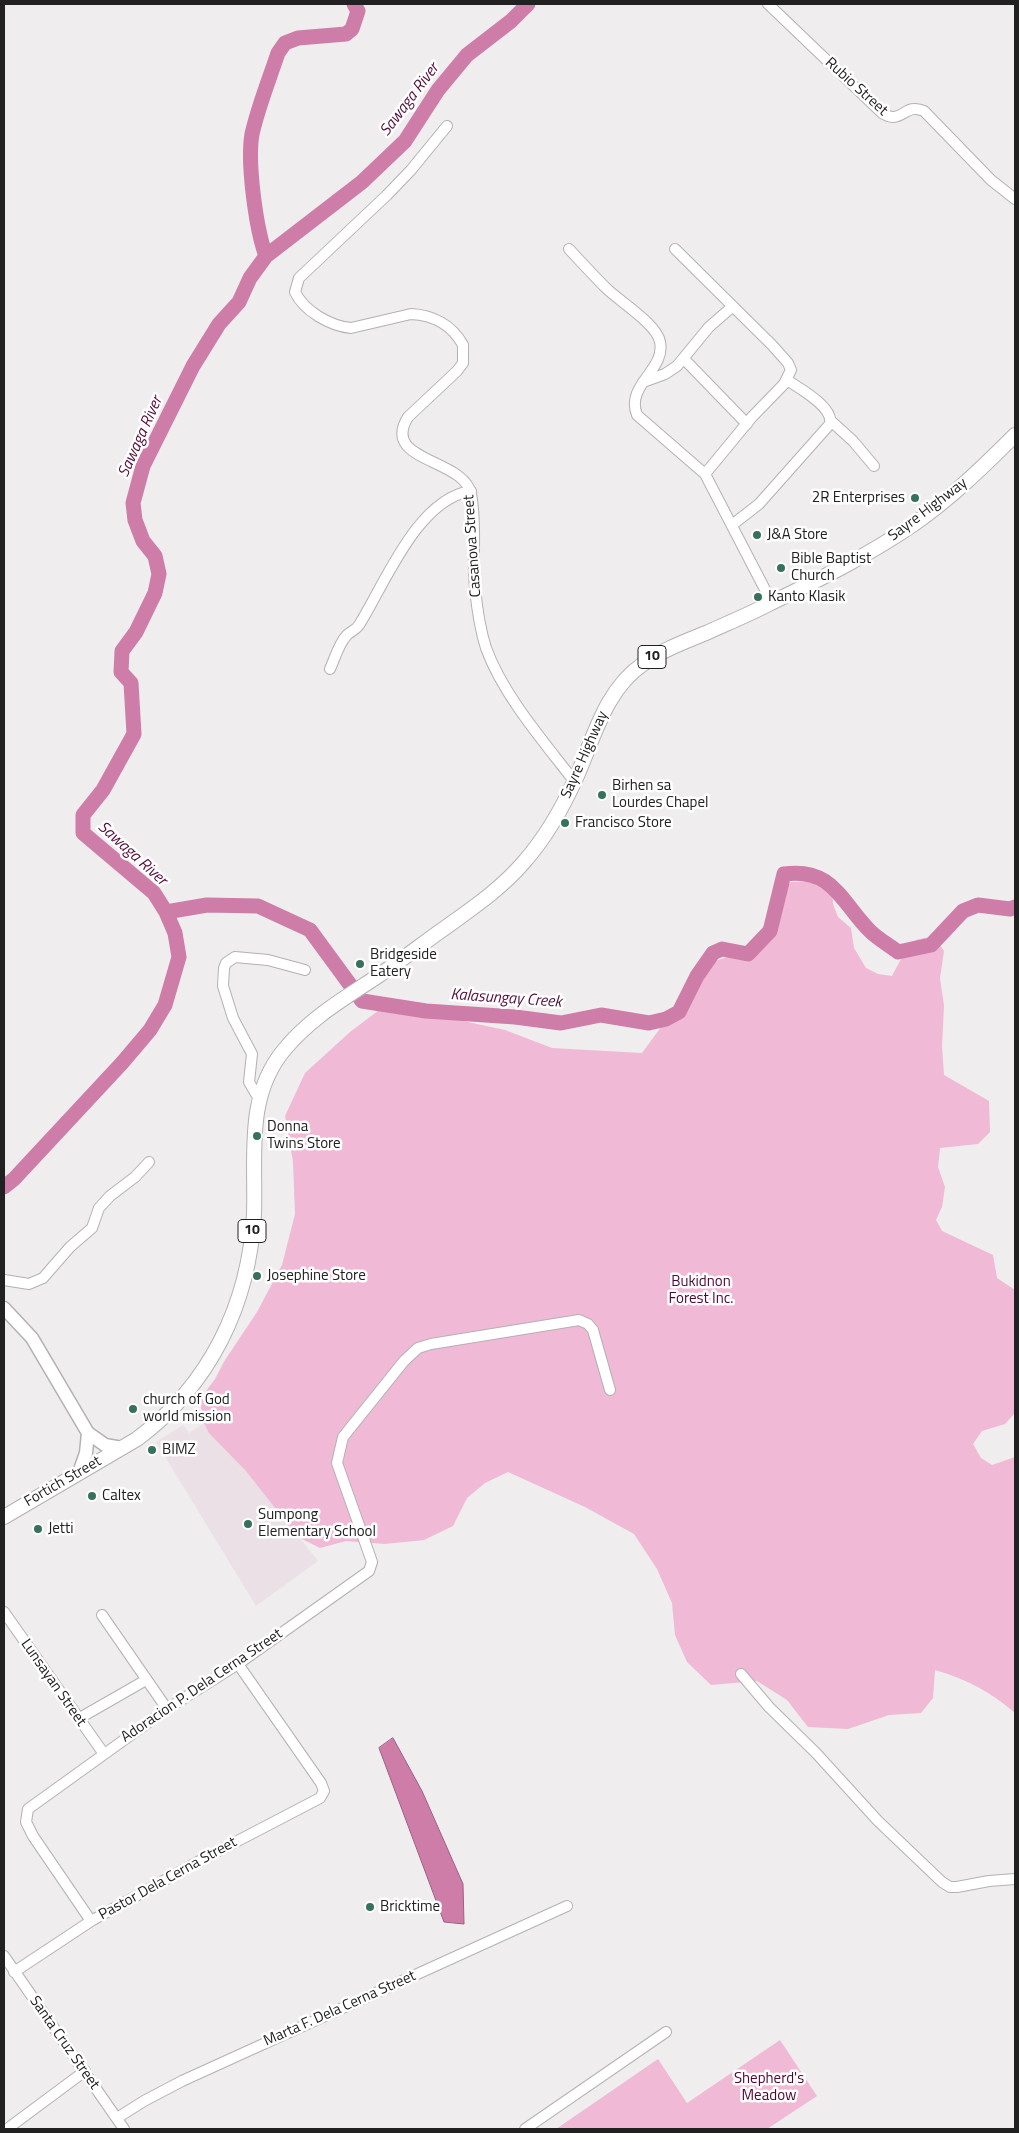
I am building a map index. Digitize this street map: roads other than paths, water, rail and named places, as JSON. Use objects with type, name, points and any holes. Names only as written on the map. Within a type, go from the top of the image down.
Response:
[{"type":"highway","name":"Sayre Highway","points":[[122,1448],[153,1426],[187,1394],[216,1351],[232,1316],[240,1296],[252,1238],[254,1133],[259,1099],[267,1076],[287,1046],[310,1023],[340,1000],[379,975],[488,897],[521,866],[546,835],[574,781],[610,701],[618,686],[628,674],[655,655],[772,603],[865,555],[916,523],[954,493],[1015,435]]},
{"type":"highway","name":"Fortich Street","points":[[4,1516],[122,1448]]},
{"type":"main road","points":[[4,1308],[32,1338],[88,1433],[105,1445],[122,1448]]},
{"type":"main road","points":[[79,1472],[86,1453],[88,1433]]},
{"type":"street","name":"Rubio Street","points":[[768,4],[882,113],[890,118],[896,118],[911,108],[918,108],[924,111],[991,180],[1015,199]]},
{"type":"street","name":"Casanova Street","points":[[447,126],[411,170],[387,195],[299,278],[295,292],[298,300],[311,311],[342,327],[351,328],[411,314],[420,314],[437,319],[450,328],[464,345],[463,363],[457,371],[408,417],[403,425],[405,443],[410,451],[446,468],[460,477],[470,491],[475,586],[481,630],[487,649],[508,690],[545,744],[574,781]]},
{"type":"street","points":[[569,249],[619,301],[644,320],[660,340],[661,349],[656,361],[634,398],[637,415],[705,474],[772,603]]},
{"type":"street","points":[[674,249],[788,363],[791,370],[787,380],[705,474]]},
{"type":"street","points":[[643,382],[665,374],[677,366],[709,327],[732,307]]},
{"type":"street","points":[[684,359],[747,424]]},
{"type":"street","points":[[787,380],[813,398],[829,413],[831,421],[853,441],[874,466]]},
{"type":"street","points":[[732,525],[759,504],[827,430],[831,421]]},
{"type":"street","points":[[330,669],[343,641],[360,624],[382,583],[412,537],[442,503],[453,495],[470,491]]},
{"type":"street","points":[[259,1099],[249,1082],[253,1061],[252,1054],[233,1018],[224,986],[224,968],[226,963],[235,957],[268,960],[305,970]]},
{"type":"street","points":[[4,1280],[29,1284],[43,1278],[70,1247],[92,1228],[99,1208],[110,1196],[135,1177],[149,1162]]},
{"type":"street","name":"Adoracion P. Dela Cerna Street","points":[[91,1921],[33,1836],[26,1822],[26,1814],[30,1806],[167,1709],[238,1664],[369,1571],[372,1565],[370,1556],[337,1463],[338,1449],[343,1437],[404,1361],[418,1348],[431,1344],[579,1320],[588,1324],[592,1330],[610,1390]]},
{"type":"street","name":"Lunsayan Street","points":[[4,1614],[104,1754]]},
{"type":"street","points":[[102,1615],[167,1709]]},
{"type":"street","name":"Pastor Dela Cerna Street","points":[[8,1965],[320,1798],[324,1791],[321,1782],[238,1664]]},
{"type":"street","points":[[741,1674],[769,1707],[816,1753],[878,1821],[942,1882],[950,1887],[957,1887],[989,1881],[1015,1879]]},
{"type":"street","points":[[78,1718],[146,1680]]},
{"type":"street","name":"Marta F. Dela Cerna Street","points":[[117,2118],[182,2081],[567,1906]]},
{"type":"street","name":"Santa Cruz Street","points":[[8,1965],[85,2071],[124,2129]]},
{"type":"street","points":[[525,2129],[666,2032]]},
{"type":"street","points":[[7,2129],[85,2071]]},
{"type":"waterway","points":[[266,256],[253,196],[251,146],[257,114],[278,53],[285,43],[298,38],[346,34],[352,29],[358,11],[354,4]]},
{"type":"waterway","name":"Sawaga River","points":[[4,1187],[14,1179],[122,1063],[150,1030],[165,1005],[179,957],[175,933],[166,912],[154,893],[83,833],[83,815],[103,790],[134,734],[131,683],[121,672],[122,651],[136,632],[155,593],[159,574],[155,556],[143,541],[135,520],[133,503],[143,466],[193,366],[219,324],[239,302],[250,278],[266,256],[362,182],[405,141],[438,90],[467,55],[511,21],[528,4]]},
{"type":"waterway","name":"Kalasungay Creek","points":[[166,912],[207,905],[258,906],[310,930],[362,1001],[426,1011],[515,1017],[561,1023],[601,1015],[649,1023],[666,1019],[679,1012],[697,976],[713,953],[722,949],[748,954],[770,931],[784,874],[801,873],[825,881],[843,898],[870,931],[898,952],[931,945],[963,911],[978,905],[1010,909],[1015,907]]},
{"type":"place","name":"2R Enterprises","points":[[915,498]]},
{"type":"place","name":"J&A Store","points":[[757,535]]},
{"type":"place","name":"Bible Baptist Church","points":[[781,568]]},
{"type":"place","name":"Kanto Klasik","points":[[758,597]]},
{"type":"place","name":"Birhen sa Lourdes Chapel","points":[[602,795]]},
{"type":"place","name":"Francisco Store","points":[[565,823]]},
{"type":"place","name":"Bridgeside Eatery","points":[[360,964]]},
{"type":"place","name":"Donna Twins Store","points":[[257,1136]]},
{"type":"place","name":"Josephine Store","points":[[257,1276]]},
{"type":"place","name":"church of God world mission","points":[[133,1409]]},
{"type":"place","name":"BIMZ","points":[[152,1450]]},
{"type":"place","name":"Caltex","points":[[92,1496]]},
{"type":"place","name":"Sumpong Elementary School","points":[[248,1524]]},
{"type":"place","name":"Jetti","points":[[38,1529]]},
{"type":"place","name":"Bricktime","points":[[370,1907]]},
{"type":"park label","name":"Bukidnon Forest Inc.","points":[[701,1290]]},
{"type":"park label","name":"Shepherd's Meadow","points":[[769,2088]]}]
